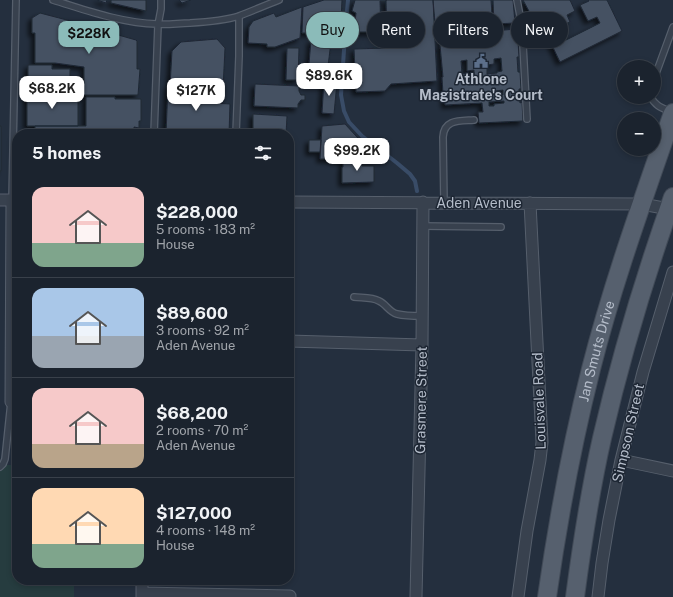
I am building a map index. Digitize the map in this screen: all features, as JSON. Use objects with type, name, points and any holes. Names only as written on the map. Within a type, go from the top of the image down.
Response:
[{"type":"main road","name":"Jan Smuts Drive","points":[[547,597],[565,483],[591,368],[608,306],[673,113]]},
{"type":"main road","name":"Jan Smuts Drive","points":[[575,597],[589,503],[617,378],[639,300],[671,203]]},
{"type":"street","points":[[0,200],[12,200]]},
{"type":"street","name":"Aden Avenue","points":[[294,202],[671,203]]},
{"type":"street","name":"Grasmere Street","points":[[416,597],[422,345],[423,202]]},
{"type":"street","name":"Louisvale Road","points":[[518,597],[527,531],[542,442],[530,203]]},
{"type":"street","name":"Simpson Street","points":[[598,597],[609,520],[621,460],[642,372],[673,272]]},
{"type":"street","points":[[9,402],[12,301]]},
{"type":"street","points":[[294,341],[422,345]]},
{"type":"street","points":[[621,460],[673,471]]},
{"type":"street","points":[[142,595],[290,596]]},
{"type":"lane","points":[[15,129],[16,0]]},
{"type":"lane","points":[[53,0],[120,19],[141,23],[158,24],[208,21],[239,16],[279,0]]},
{"type":"lane","points":[[154,129],[158,24],[161,0]]},
{"type":"lane","points":[[517,0],[522,26],[528,119]]},
{"type":"lane","points":[[236,129],[239,16]]},
{"type":"lane","points":[[661,60],[673,27]]},
{"type":"lane","points":[[656,104],[658,107],[673,113]]},
{"type":"lane","points":[[444,203],[444,130],[451,123],[456,121],[474,120]]},
{"type":"lane","points":[[423,226],[501,227]]},
{"type":"lane","points":[[354,297],[379,300],[388,309],[396,314],[422,316]]},
{"type":"lane","points":[[0,467],[5,459],[9,402]]},
{"type":"green space","points":[[0,465],[12,465],[12,585],[74,585],[74,597],[0,597]]},
{"type":"building","points":[[97,0],[107,0],[106,3]]},
{"type":"building","points":[[111,0],[146,0],[146,11],[111,3]]},
{"type":"building","points":[[179,0],[191,0],[182,3]]},
{"type":"building","points":[[324,0],[342,0],[341,12],[306,12],[306,33],[302,33],[303,7]]},
{"type":"building","points":[[355,0],[386,0],[380,1],[380,12],[367,12],[367,32],[359,32],[359,12],[352,11]]},
{"type":"building","points":[[386,0],[433,0],[433,48],[435,48],[437,81],[391,84],[385,91],[356,92],[354,49],[425,48],[425,12],[386,12]]},
{"type":"building","name":"Athlone Magistrate's Court","points":[[433,0],[491,0],[492,12],[434,12]]},
{"type":"building","points":[[493,0],[513,0],[514,12],[511,12],[511,23],[503,24],[503,12],[494,12]]},
{"type":"building","points":[[523,0],[570,0],[575,11],[568,14],[568,12],[529,12]]},
{"type":"building","points":[[588,0],[607,0],[622,31],[560,62],[553,48],[568,48],[568,39],[600,23],[597,17],[588,21],[580,5],[589,1]]},
{"type":"building","points":[[302,7],[300,38],[275,47],[267,47],[267,44],[248,43],[249,27],[253,21],[274,13],[276,17]]},
{"type":"building","points":[[40,13],[136,40],[137,69],[140,69],[138,95],[76,95],[76,84],[84,84],[84,67],[55,63],[35,63],[35,33],[32,33],[32,18]]},
{"type":"building","name":"Athlone Magistrate's Court","points":[[511,29],[511,48],[518,48],[519,57],[517,57],[521,89],[519,89],[520,103],[522,102],[523,121],[479,123],[478,112],[483,112],[482,103],[445,105],[443,94],[440,48],[503,48],[503,30]],"holes":[[[501,58],[502,71],[487,74],[487,65],[494,64],[494,59]],[[467,60],[467,71],[474,70],[474,75],[468,75],[468,73],[462,74],[461,61]],[[503,90],[503,95],[496,95],[495,91]],[[468,92],[468,97],[461,97],[460,93]],[[504,101],[504,103],[494,104],[494,106],[489,106],[489,102]]]},
{"type":"building","points":[[217,39],[225,48],[223,89],[170,87],[172,51],[181,42]]},
{"type":"building","points":[[287,48],[299,48],[298,80],[286,80]]},
{"type":"building","points":[[310,48],[330,48],[328,66],[309,64]]},
{"type":"building","points":[[28,65],[52,65],[52,69],[70,69],[70,90],[52,90],[52,95],[28,95]]},
{"type":"building","points":[[324,81],[337,82],[334,114],[322,113]]},
{"type":"building","points":[[255,84],[299,86],[301,95],[305,95],[305,100],[301,100],[298,104],[298,108],[254,106]]},
{"type":"building","points":[[168,86],[215,89],[214,103],[230,104],[229,129],[166,129]]},
{"type":"building","points":[[27,95],[78,95],[78,126],[27,126]]},
{"type":"building","points":[[86,97],[141,99],[141,121],[139,121],[139,128],[35,129],[35,126],[86,126]]},
{"type":"building","points":[[253,114],[287,116],[286,129],[253,129]]},
{"type":"building","points":[[345,124],[377,159],[320,159],[322,126]]},
{"type":"building","points":[[1,126],[1,171],[0,171]]},
{"type":"building","points":[[309,140],[321,140],[320,152],[309,152]]},
{"type":"building","points":[[343,159],[362,159],[362,166],[374,166],[374,182],[342,183]]},
{"type":"waterway","points":[[348,0],[341,95],[344,111],[349,122],[362,136],[410,174],[415,181],[417,191]]},
{"type":"place","name":"Athlone Magistrate's Court","points":[[481,61]]}]
